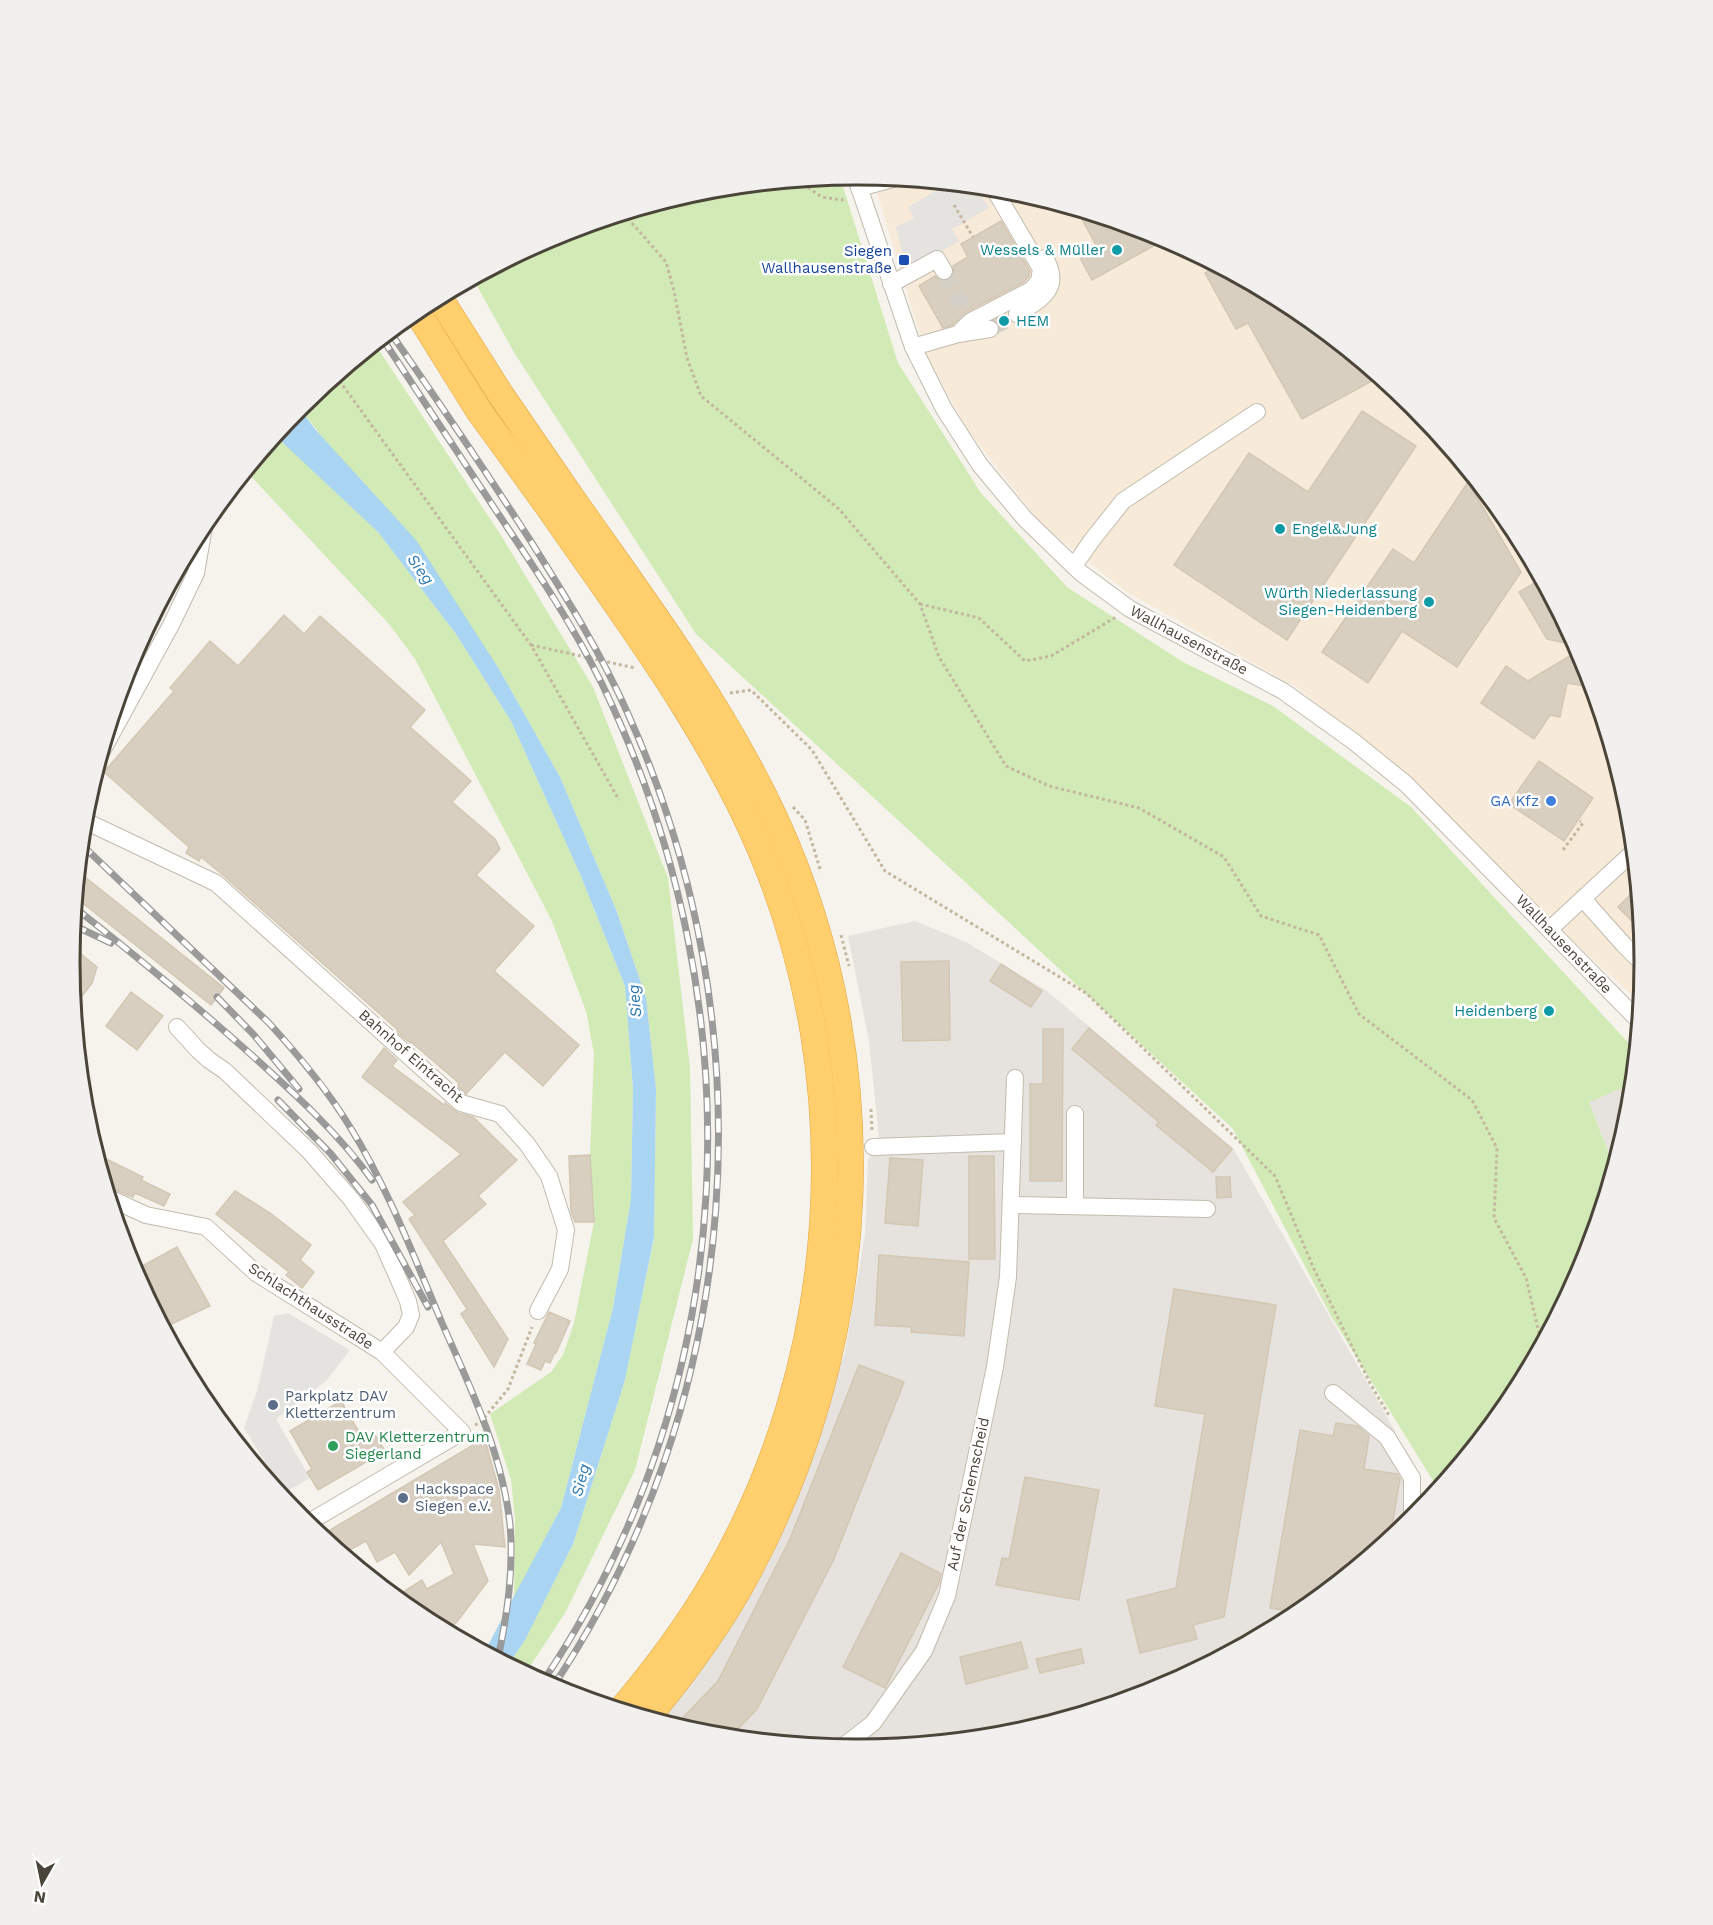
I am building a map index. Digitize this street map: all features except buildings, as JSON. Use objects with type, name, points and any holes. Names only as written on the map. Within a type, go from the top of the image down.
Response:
[{"type":"highway","points":[[444,305],[501,396],[559,501],[718,762],[741,807],[777,890],[795,948],[807,997],[822,1096],[825,1197],[820,1257],[806,1347],[778,1444],[760,1491],[714,1581],[658,1664],[626,1704]]},
{"type":"highway","points":[[421,319],[479,411],[559,501],[668,636],[739,750],[764,796],[789,853],[819,941],[839,1032],[847,1094],[850,1167],[847,1250],[840,1301],[818,1403],[783,1501],[761,1548],[736,1593],[684,1671],[652,1712]]},
{"type":"street","name":"Wallhausenstraße","points":[[858,185],[913,347],[944,409],[980,465],[1025,519],[1074,566],[1130,609],[1283,691],[1353,741],[1406,784],[1632,1014]]},
{"type":"street","points":[[958,334],[970,319],[1031,290],[1039,281],[1041,269],[1000,199]]},
{"type":"street","points":[[1011,201],[1050,267],[1052,279],[1048,291],[1040,300],[1017,314]]},
{"type":"street","points":[[891,284],[937,259],[944,271]]},
{"type":"street","points":[[913,347],[958,334],[990,329]]},
{"type":"street","points":[[1074,566],[1123,501],[1257,412]]},
{"type":"street","points":[[118,721],[192,583],[201,547]]},
{"type":"street","name":"Bahnhof Eintracht","points":[[92,824],[216,883],[461,1102],[500,1114],[527,1144],[549,1176],[566,1230],[560,1269],[538,1311]]},
{"type":"street","points":[[1550,929],[1627,858]]},
{"type":"street","points":[[1583,899],[1634,955]]},
{"type":"street","points":[[177,1027],[208,1060],[225,1071],[309,1151],[351,1199],[383,1244],[408,1301],[411,1315],[406,1327],[382,1352]]},
{"type":"street","name":"Auf der Schemscheid","points":[[853,1739],[873,1723],[924,1651],[947,1596],[995,1367],[1008,1277],[1015,1078]]},
{"type":"street","points":[[1075,1114],[1075,1206]]},
{"type":"street","points":[[873,1147],[1013,1142]]},
{"type":"street","name":"Schlachthausstraße","points":[[118,1202],[146,1215],[206,1227],[256,1273],[382,1352],[462,1432]]},
{"type":"street","points":[[1012,1205],[1207,1209]]},
{"type":"street","points":[[1333,1393],[1387,1437],[1412,1478],[1412,1506]]},
{"type":"street","points":[[314,1519],[462,1432]]},
{"type":"path","points":[[807,187],[822,197],[842,200],[854,185]]},
{"type":"path","points":[[954,205],[973,237]]},
{"type":"path","points":[[629,220],[666,262],[687,358],[701,396],[839,509],[920,604],[939,657],[1006,765],[1049,786],[1139,807],[1224,857],[1262,916],[1319,935],[1359,1014],[1473,1100],[1497,1148],[1494,1218],[1526,1278],[1539,1332]]},
{"type":"path","points":[[340,382],[531,645],[619,800]]},
{"type":"path","points":[[920,604],[979,618],[1025,661],[1051,656],[1130,609]]},
{"type":"path","points":[[531,645],[646,670]]},
{"type":"path","points":[[729,693],[751,690],[812,750],[885,871],[1086,993],[1275,1176],[1313,1266],[1371,1385],[1393,1422]]},
{"type":"path","points":[[1563,850],[1583,823],[1580,821]]},
{"type":"path","points":[[462,1432],[481,1422],[508,1389],[538,1311]]},
{"type":"shaded area","points":[[875,186],[958,192],[1008,200],[1058,212],[1154,245],[1200,266],[1288,316],[1369,378],[1441,450],[1503,531],[1553,619],[1574,665],[1607,761],[1619,811],[1632,912],[1633,995],[1558,928],[1403,773],[1298,688],[1125,591],[1040,523],[967,429],[925,352]]},
{"type":"shaded area","points":[[938,190],[981,196],[989,208],[952,229],[959,241],[907,271],[896,227],[914,218],[908,207]]},
{"type":"shaded area","points":[[915,921],[966,942],[1047,991],[1233,1148],[1394,1429],[1418,1495],[1417,1500],[1406,1512],[1330,1579],[1288,1609],[1245,1635],[1154,1680],[1058,1713],[1008,1725],[907,1738],[806,1738],[705,1725],[665,1715],[749,1592],[799,1480],[845,1352],[865,1234],[868,1160],[879,1137],[869,1041],[848,936]]},
{"type":"shaded area","points":[[1623,1087],[1609,1155],[1589,1101]]},
{"type":"shaded area","name":"Parkplatz DAV Kletterzentrum","points":[[288,1313],[350,1350],[326,1381],[276,1419],[310,1478],[287,1491],[275,1478],[244,1428],[257,1391],[274,1316]]},
{"type":"green space","points":[[843,186],[898,363],[981,493],[1067,587],[1183,662],[1273,706],[1411,807],[1629,1044],[1623,1088],[1589,1102],[1609,1155],[1592,1212],[1574,1260],[1553,1306],[1503,1394],[1473,1436],[1434,1482],[1331,1316],[1233,1129],[696,634],[515,354],[477,285],[513,266],[559,245],[655,212],[705,200],[755,192]]},
{"type":"green space","points":[[379,350],[502,537],[593,687],[668,878],[690,1068],[693,1239],[635,1470],[565,1613],[530,1667],[512,1659],[525,1639],[573,1544],[625,1380],[654,1238],[656,1089],[646,998],[617,912],[560,777],[499,669],[305,415]]},
{"type":"green space","points":[[281,440],[378,532],[456,634],[511,721],[580,874],[625,986],[633,1089],[631,1199],[613,1308],[561,1508],[514,1598],[515,1518],[511,1480],[490,1414],[551,1372],[563,1355],[574,1323],[594,1222],[590,1155],[594,1054],[586,1011],[552,921],[415,659],[389,624],[251,476]]},
{"type":"water","name":"Sieg","points":[[305,415],[416,540],[499,669],[560,777],[617,912],[646,998],[656,1089],[654,1237],[625,1380],[573,1544],[525,1640],[512,1659],[488,1646],[561,1508],[613,1308],[631,1199],[633,1089],[625,986],[580,874],[511,721],[456,634],[378,532],[282,442]]},
{"type":"tunnel","points":[[944,271],[968,316]]},
{"type":"tunnel","points":[[990,329],[1017,314]]},
{"type":"railway","points":[[394,338],[530,540],[618,691],[673,834],[703,959],[717,1085],[716,1211],[698,1336],[665,1459],[617,1576],[557,1679]]},
{"type":"railway","points":[[386,344],[540,577],[579,640],[602,684],[652,807],[687,934],[705,1062],[706,1192],[691,1320],[659,1446],[609,1567],[547,1674]]},
{"type":"railway","points":[[88,850],[269,1023],[332,1099],[364,1150],[400,1223],[474,1397],[500,1472],[510,1524],[511,1558],[507,1609],[499,1652]]},
{"type":"railway","points":[[81,913],[272,1073],[332,1132],[372,1180]]},
{"type":"railway","points":[[81,929],[111,943]]},
{"type":"railway","points":[[217,997],[254,1035],[299,1089]]},
{"type":"railway","points":[[278,1100],[331,1154],[372,1205],[428,1307]]},
{"type":"place","name":"Wessels & Müller","points":[[1117,250]]},
{"type":"place","name":"Siegen Wallhausenstraße","points":[[904,260]]},
{"type":"place","name":"HEM","points":[[1004,321]]},
{"type":"place","name":"Engel&Jung","points":[[1280,529]]},
{"type":"place","name":"Würth Niederlassung Siegen-Heidenberg","points":[[1429,602]]},
{"type":"place","name":"GA Kfz","points":[[1551,801]]},
{"type":"place","name":"Heidenberg","points":[[1549,1011]]},
{"type":"place","name":"Parkplatz DAV Kletterzentrum","points":[[273,1405]]},
{"type":"place","name":"DAV Kletterzentrum Siegerland","points":[[333,1446]]},
{"type":"place","name":"Hackspace Siegen e.V.","points":[[403,1498]]}]
